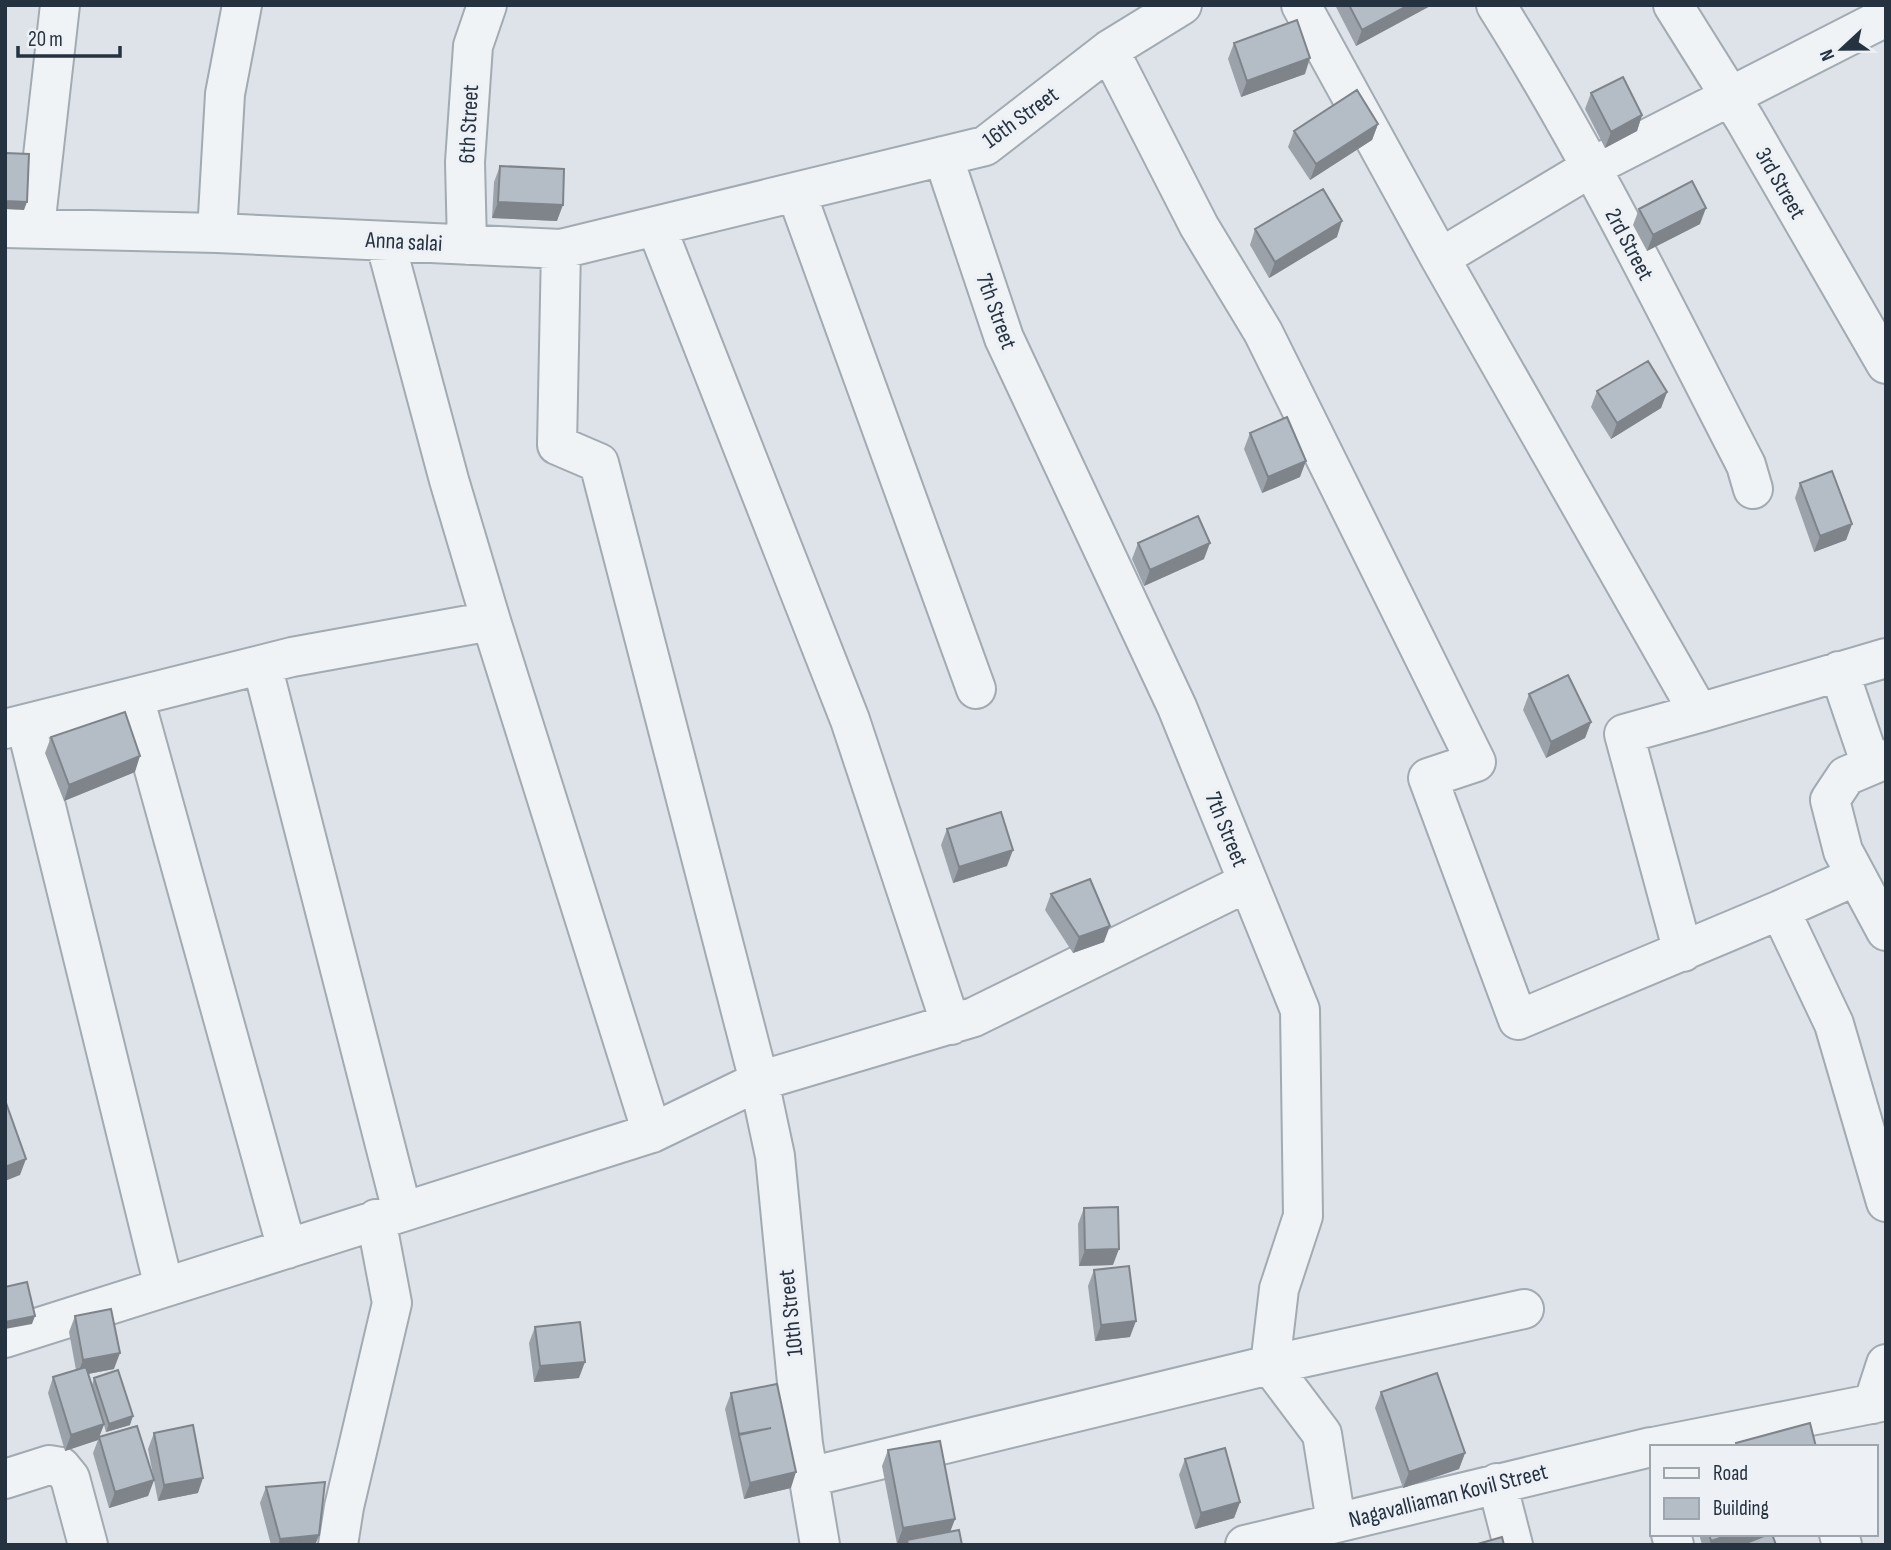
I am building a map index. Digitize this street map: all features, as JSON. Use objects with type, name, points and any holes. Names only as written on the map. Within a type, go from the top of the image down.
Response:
[{"type":"street","points":[[20,228],[60,5]]},
{"type":"street","points":[[217,233],[225,94],[242,5]]},
{"type":"street","name":"6th Street","points":[[467,244],[465,162],[473,46],[487,5]]},
{"type":"street","name":"16th Street","points":[[796,192],[985,146],[1109,50],[1182,5]]},
{"type":"street","points":[[1301,5],[1440,258],[1699,713]]},
{"type":"street","name":"2rd Street","points":[[1496,5],[1543,79],[1746,465],[1752,489]]},
{"type":"street","name":"3rd Street","points":[[1673,5],[1729,95],[1886,364]]},
{"type":"street","points":[[1440,258],[1590,168],[1729,95],[1876,23]]},
{"type":"street","points":[[1109,50],[1199,226],[1263,332],[1476,762],[1428,778],[1518,1020],[1683,952],[1856,876]]},
{"type":"street","name":"7th Street","points":[[943,156],[1004,338],[1177,707],[1300,1010],[1303,1216],[1279,1289],[1270,1366]]},
{"type":"street","points":[[796,192],[976,690]]},
{"type":"street","name":"Anna salai","points":[[20,228],[217,233],[561,249],[796,192]]},
{"type":"street","points":[[656,226],[850,720],[951,1025]]},
{"type":"street","points":[[385,241],[449,480],[491,621],[652,1133]]},
{"type":"street","name":"10th Street","points":[[561,249],[557,445],[599,463],[759,1081],[775,1156],[809,1477],[820,1545]]},
{"type":"street","points":[[164,1287],[16,727],[262,665],[491,621]]},
{"type":"street","points":[[1683,952],[1624,733],[1886,659]]},
{"type":"street","points":[[262,665],[389,1215],[392,1303],[344,1507],[338,1545]]},
{"type":"street","points":[[1839,671],[1878,762],[1846,776],[1830,800],[1843,851],[1886,931]]},
{"type":"street","points":[[134,697],[287,1250]]},
{"type":"street","points":[[5,1338],[652,1133],[759,1081],[974,1017],[1248,882]]},
{"type":"street","points":[[1780,910],[1834,1024],[1886,1202]]},
{"type":"street","points":[[809,1477],[1270,1366],[1524,1309]]},
{"type":"street","points":[[1879,1403],[1886,1364]]},
{"type":"street","points":[[1270,1366],[1322,1434],[1321,1532]]},
{"type":"street","name":"Nagavalliaman Kovil Street","points":[[1719,1445],[1810,1433],[1879,1403]]},
{"type":"street","name":"Nagavalliaman Kovil Street","points":[[1245,1545],[1321,1532],[1497,1483],[1650,1454]]},
{"type":"street","points":[[5,1479],[49,1465],[61,1467],[71,1478],[88,1545]]},
{"type":"street","points":[[1497,1483],[1513,1545]]},
{"type":"building","points":[[1349,5],[1409,5],[1362,30]]},
{"type":"building","points":[[1297,20],[1310,58],[1247,81],[1234,43]]},
{"type":"building","points":[[1623,77],[1642,115],[1611,132],[1591,93]]},
{"type":"building","points":[[1357,90],[1378,124],[1316,164],[1294,131]]},
{"type":"building","points":[[5,153],[29,154],[27,202],[5,201]]},
{"type":"building","points":[[500,166],[564,169],[563,205],[498,202]]},
{"type":"building","points":[[1692,181],[1706,208],[1653,235],[1639,209]]},
{"type":"building","points":[[1323,189],[1342,221],[1275,262],[1255,229]]},
{"type":"building","points":[[1648,361],[1667,392],[1617,423],[1597,391]]},
{"type":"building","points":[[1287,417],[1306,461],[1268,477],[1250,433]]},
{"type":"building","points":[[1832,471],[1852,524],[1820,536],[1800,483]]},
{"type":"building","points":[[1198,516],[1210,543],[1150,570],[1138,543]]},
{"type":"building","points":[[1568,675],[1591,722],[1551,742],[1529,694]]},
{"type":"building","points":[[125,712],[140,756],[69,785],[51,737]]},
{"type":"building","points":[[1001,812],[1013,850],[959,867],[947,829]]},
{"type":"building","points":[[1090,879],[1110,926],[1079,937],[1051,894]]},
{"type":"building","points":[[5,1100],[26,1159],[5,1167]]},
{"type":"building","points":[[1118,1207],[1119,1249],[1085,1250],[1084,1208]]},
{"type":"building","points":[[1129,1266],[1136,1321],[1101,1325],[1094,1270]]},
{"type":"building","points":[[27,1282],[35,1316],[5,1322],[5,1287]]},
{"type":"building","points":[[111,1309],[120,1353],[83,1360],[75,1316]]},
{"type":"building","points":[[580,1322],[585,1362],[540,1366],[535,1327]]},
{"type":"building","points":[[86,1367],[104,1424],[71,1435],[53,1377]]},
{"type":"building","points":[[118,1370],[133,1416],[109,1424],[94,1378]]},
{"type":"building","points":[[1437,1373],[1465,1453],[1409,1472],[1381,1392]]},
{"type":"building","points":[[777,1384],[796,1472],[750,1483],[739,1435],[771,1428],[739,1434],[731,1393]]},
{"type":"building","points":[[1810,1423],[1816,1445],[1736,1445]]},
{"type":"building","points":[[193,1425],[203,1478],[164,1485],[154,1433]]},
{"type":"building","points":[[137,1426],[154,1480],[115,1492],[99,1437]]},
{"type":"building","points":[[940,1441],[955,1519],[903,1528],[888,1450]]},
{"type":"building","points":[[1225,1448],[1240,1502],[1201,1513],[1185,1459]]},
{"type":"building","points":[[325,1482],[319,1535],[280,1539],[266,1487]]},
{"type":"building","points":[[959,1530],[962,1545],[908,1545],[907,1540]]},
{"type":"building","points":[[1710,1536],[1726,1536],[1711,1541]]},
{"type":"building","points":[[1764,1536],[1773,1536],[1776,1545],[1741,1545]]},
{"type":"building","points":[[1502,1537],[1504,1545],[1474,1545]]}]
